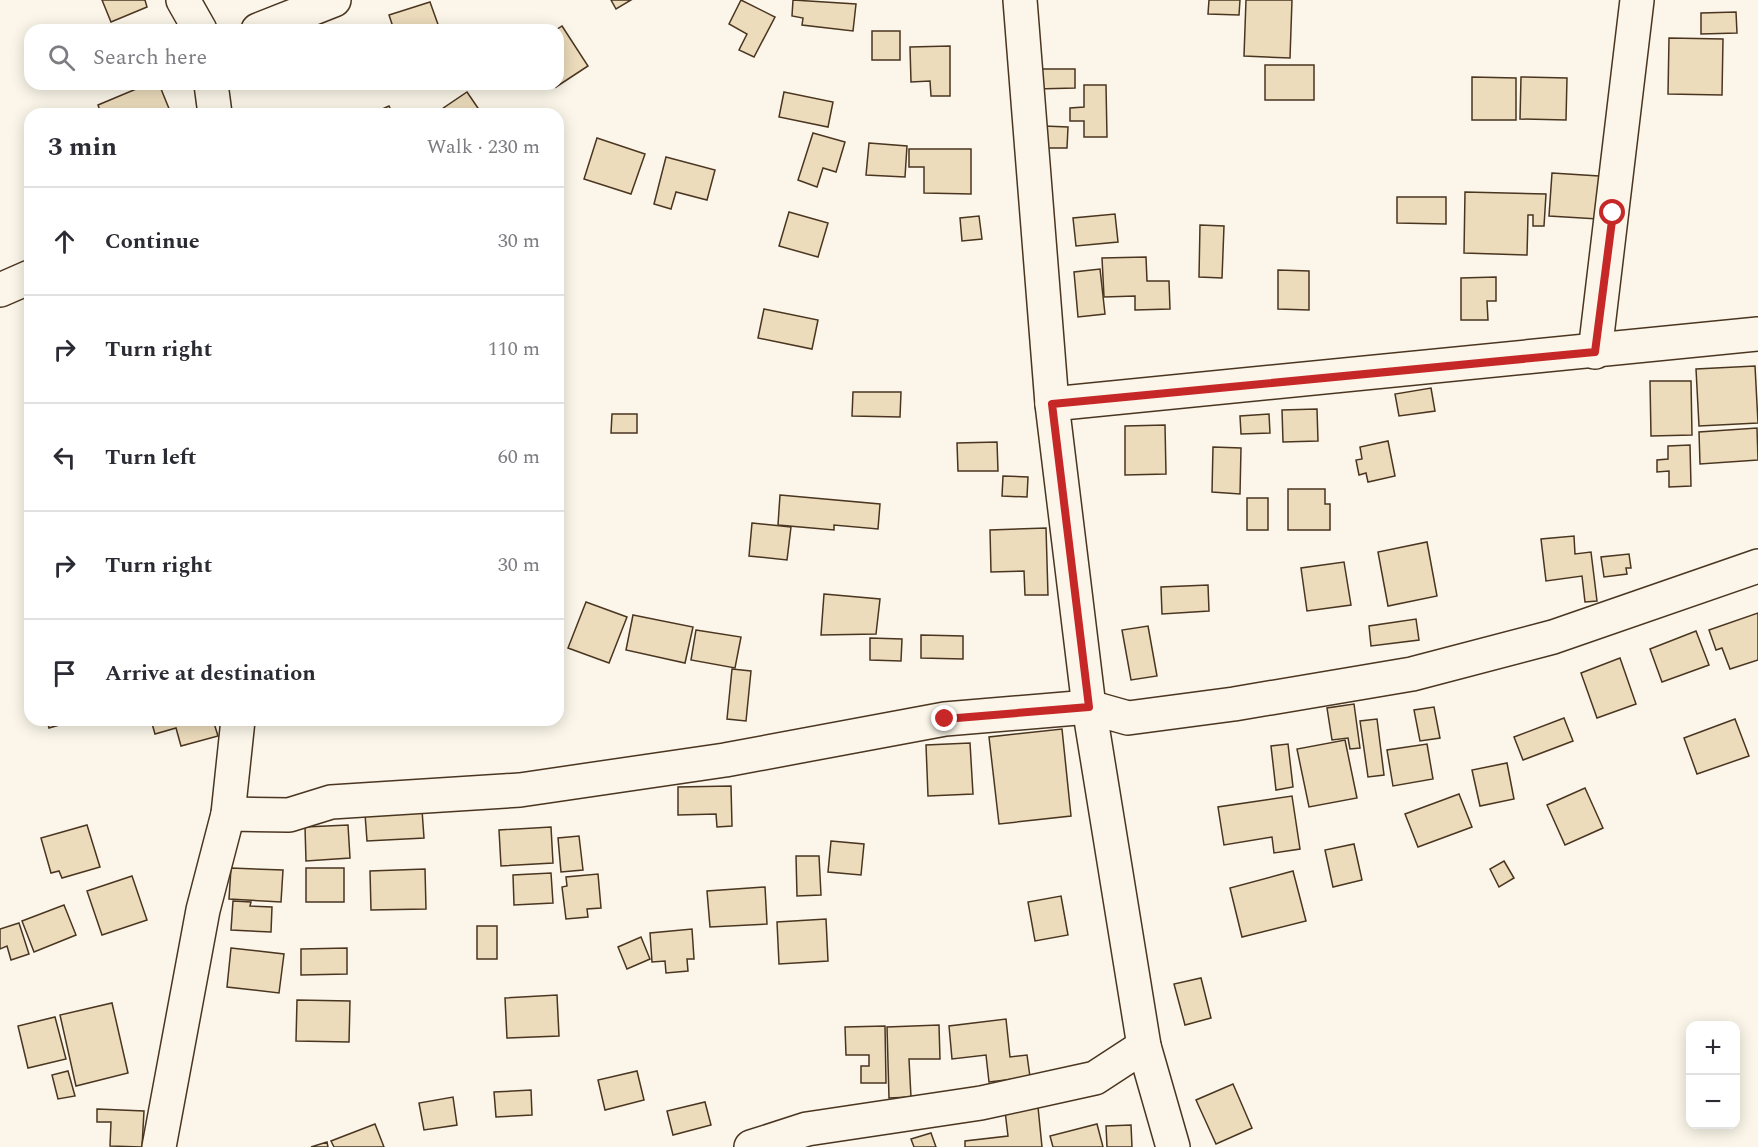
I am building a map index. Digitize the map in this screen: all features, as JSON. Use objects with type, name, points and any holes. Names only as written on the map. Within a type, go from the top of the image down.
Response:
[{"type":"street","points":[[183,0],[197,24]]},
{"type":"street","points":[[273,24],[334,0]]},
{"type":"street","points":[[1020,0],[1052,404],[1089,707],[1144,1046],[1173,1147]]},
{"type":"street","points":[[1595,352],[1637,0]]},
{"type":"street","points":[[212,90],[214,108]]},
{"type":"street","points":[[0,290],[24,280]]},
{"type":"street","points":[[1052,404],[1595,352],[1758,334]]},
{"type":"street","points":[[228,814],[289,815],[331,802],[520,789],[725,760],[945,719],[1089,707],[1128,718],[1234,704],[1412,674],[1553,637],[1758,566]]},
{"type":"street","points":[[159,1147],[203,910],[228,814],[237,726]]},
{"type":"street","points":[[751,1147],[807,1129],[981,1103],[1095,1078],[1144,1046]]},
{"type":"building","points":[[102,0],[145,0],[147,7],[111,22]]},
{"type":"building","points":[[611,0],[631,0],[616,9]]},
{"type":"building","points":[[741,0],[775,17],[754,57],[739,50],[747,34],[729,24]]},
{"type":"building","points":[[793,0],[856,4],[853,31],[802,25],[803,18],[792,16]]},
{"type":"building","points":[[1209,0],[1240,0],[1239,15],[1208,14]]},
{"type":"building","points":[[1246,0],[1292,0],[1290,58],[1244,56]]},
{"type":"building","points":[[430,2],[438,24],[392,24],[389,15]]},
{"type":"building","points":[[1736,12],[1737,33],[1701,34],[1701,13]]},
{"type":"building","points":[[564,29],[588,66],[564,82]]},
{"type":"building","points":[[872,31],[900,31],[900,60],[872,60]]},
{"type":"building","points":[[1669,38],[1723,39],[1722,95],[1668,94]]},
{"type":"building","points":[[950,46],[950,96],[931,96],[930,81],[911,82],[910,47]]},
{"type":"building","points":[[1265,65],[1314,65],[1314,100],[1265,100]]},
{"type":"building","points":[[1036,69],[1075,69],[1075,88],[1036,89]]},
{"type":"building","points":[[1472,77],[1516,78],[1516,120],[1472,120]]},
{"type":"building","points":[[1521,77],[1567,78],[1566,120],[1520,119]]},
{"type":"building","points":[[1084,85],[1106,85],[1107,137],[1084,137],[1084,121],[1070,121],[1070,108],[1084,107]]},
{"type":"building","points":[[134,90],[161,90],[169,108],[99,108],[98,105]]},
{"type":"building","points":[[467,92],[478,108],[443,108]]},
{"type":"building","points":[[784,92],[833,102],[828,127],[779,117]]},
{"type":"building","points":[[1044,126],[1068,127],[1067,148],[1044,148]]},
{"type":"building","points":[[813,133],[845,142],[836,172],[823,168],[817,187],[798,180]]},
{"type":"building","points":[[597,138],[645,154],[631,194],[584,179]]},
{"type":"building","points":[[869,143],[907,146],[905,177],[866,175]]},
{"type":"building","points":[[909,149],[971,149],[971,194],[924,193],[924,167],[909,167]]},
{"type":"building","points":[[666,157],[715,170],[707,200],[676,192],[671,209],[654,204]]},
{"type":"building","points":[[1552,173],[1599,176],[1598,219],[1549,216]]},
{"type":"building","points":[[1465,192],[1546,194],[1544,226],[1533,226],[1533,215],[1528,215],[1527,255],[1464,253]]},
{"type":"building","points":[[1397,197],[1446,197],[1446,224],[1397,223]]},
{"type":"building","points":[[789,212],[828,223],[818,257],[779,246]]},
{"type":"building","points":[[1115,214],[1118,242],[1076,246],[1073,218]]},
{"type":"building","points":[[979,216],[982,239],[962,241],[960,218]]},
{"type":"building","points":[[1200,225],[1224,226],[1222,278],[1199,277]]},
{"type":"building","points":[[1146,257],[1147,281],[1169,281],[1170,309],[1135,310],[1135,296],[1104,297],[1102,258]]},
{"type":"building","points":[[1100,269],[1105,314],[1078,317],[1074,272]]},
{"type":"building","points":[[1278,270],[1309,271],[1309,310],[1278,309]]},
{"type":"building","points":[[1496,277],[1496,301],[1487,301],[1488,320],[1461,320],[1461,278]]},
{"type":"building","points":[[764,309],[818,320],[812,349],[758,338]]},
{"type":"building","points":[[1755,366],[1758,423],[1699,426],[1696,369]]},
{"type":"building","points":[[1650,381],[1691,381],[1692,435],[1651,436]]},
{"type":"building","points":[[1431,388],[1435,411],[1399,416],[1395,394]]},
{"type":"building","points":[[853,392],[901,392],[900,417],[852,416]]},
{"type":"building","points":[[1317,409],[1318,441],[1283,442],[1282,410]]},
{"type":"building","points":[[612,414],[637,414],[637,433],[611,433]]},
{"type":"building","points":[[1269,414],[1270,433],[1241,434],[1240,416]]},
{"type":"building","points":[[1165,425],[1166,474],[1125,475],[1125,426]]},
{"type":"building","points":[[1757,428],[1758,460],[1700,464],[1699,432]]},
{"type":"building","points":[[1388,441],[1395,476],[1368,482],[1366,473],[1359,475],[1356,460],[1362,459],[1360,447]]},
{"type":"building","points":[[997,442],[998,471],[958,471],[957,443]]},
{"type":"building","points":[[1690,445],[1691,486],[1669,487],[1669,471],[1657,472],[1657,460],[1668,459],[1668,446]]},
{"type":"building","points":[[1213,447],[1241,448],[1240,494],[1212,492]]},
{"type":"building","points":[[1003,476],[1028,477],[1027,497],[1002,496]]},
{"type":"building","points":[[1288,489],[1325,489],[1325,504],[1330,504],[1330,530],[1288,530]]},
{"type":"building","points":[[780,495],[880,504],[878,529],[834,525],[834,530],[778,525]]},
{"type":"building","points":[[1247,498],[1268,498],[1268,530],[1247,530]]},
{"type":"building","points":[[752,523],[791,527],[787,560],[749,556]]},
{"type":"building","points":[[1046,528],[1048,595],[1025,595],[1024,571],[991,572],[990,530]]},
{"type":"building","points":[[1574,536],[1575,554],[1591,552],[1597,601],[1585,602],[1582,576],[1546,581],[1541,539]]},
{"type":"building","points":[[1427,542],[1437,596],[1388,606],[1378,552]]},
{"type":"building","points":[[1629,554],[1631,568],[1626,568],[1627,574],[1604,577],[1601,557]]},
{"type":"building","points":[[1344,562],[1351,605],[1307,611],[1301,568]]},
{"type":"building","points":[[1208,585],[1209,611],[1162,614],[1161,587]]},
{"type":"building","points":[[824,594],[880,599],[876,634],[821,635]]},
{"type":"building","points":[[586,602],[627,617],[609,663],[568,648]]},
{"type":"building","points":[[1758,613],[1758,660],[1730,669],[1722,648],[1716,650],[1709,630]]},
{"type":"building","points":[[633,615],[693,627],[685,663],[626,650]]},
{"type":"building","points":[[1416,619],[1419,640],[1371,646],[1369,626]]},
{"type":"building","points":[[1148,626],[1157,676],[1131,680],[1122,630]]},
{"type":"building","points":[[696,630],[741,637],[735,668],[691,660]]},
{"type":"building","points":[[1696,631],[1709,665],[1662,682],[1650,649]]},
{"type":"building","points":[[921,635],[963,636],[963,659],[921,658]]},
{"type":"building","points":[[870,638],[902,639],[901,661],[870,660]]},
{"type":"building","points":[[1620,658],[1636,704],[1597,718],[1581,673]]},
{"type":"building","points":[[732,669],[751,671],[746,721],[727,719]]},
{"type":"building","points":[[1354,704],[1360,748],[1350,749],[1348,738],[1332,740],[1327,708]]},
{"type":"building","points":[[1434,707],[1440,738],[1420,741],[1414,710]]},
{"type":"building","points":[[1564,718],[1573,741],[1523,760],[1514,737]]},
{"type":"building","points":[[1377,719],[1384,775],[1368,777],[1360,721]]},
{"type":"building","points":[[1735,719],[1749,756],[1697,774],[1684,738]]},
{"type":"building","points":[[153,726],[215,726],[218,736],[181,746],[176,728],[155,734]]},
{"type":"building","points":[[1062,729],[1071,816],[999,824],[989,737]]},
{"type":"building","points":[[1345,740],[1357,798],[1309,807],[1297,749]]},
{"type":"building","points":[[970,743],[973,794],[928,796],[926,745]]},
{"type":"building","points":[[1288,744],[1293,787],[1276,790],[1271,746]]},
{"type":"building","points":[[1427,744],[1433,779],[1393,786],[1387,750]]},
{"type":"building","points":[[1507,763],[1514,799],[1480,806],[1472,770]]},
{"type":"building","points":[[731,786],[732,826],[717,827],[716,814],[678,815],[678,787]]},
{"type":"building","points":[[1585,788],[1603,828],[1565,845],[1547,805]]},
{"type":"building","points":[[1459,794],[1472,827],[1418,847],[1405,814]]},
{"type":"building","points":[[1292,796],[1300,849],[1274,853],[1272,837],[1224,845],[1218,807]]},
{"type":"building","points":[[422,810],[424,838],[367,841],[365,814]]},
{"type":"building","points":[[87,825],[100,867],[62,878],[59,871],[51,873],[41,838]]},
{"type":"building","points":[[348,825],[350,858],[306,861],[305,827]]},
{"type":"building","points":[[551,827],[553,863],[501,866],[499,830]]},
{"type":"building","points":[[579,836],[583,870],[561,872],[558,838]]},
{"type":"building","points":[[831,841],[864,844],[861,875],[828,872]]},
{"type":"building","points":[[1354,844],[1362,880],[1333,887],[1325,850]]},
{"type":"building","points":[[796,856],[819,856],[821,895],[797,896]]},
{"type":"building","points":[[1504,861],[1514,878],[1499,887],[1490,869]]},
{"type":"building","points":[[231,868],[283,870],[281,902],[229,899]]},
{"type":"building","points":[[306,868],[344,868],[344,902],[306,902]]},
{"type":"building","points":[[425,869],[426,909],[371,910],[370,871]]},
{"type":"building","points":[[1293,871],[1306,921],[1242,937],[1230,888]]},
{"type":"building","points":[[551,873],[553,903],[514,905],[513,875]]},
{"type":"building","points":[[598,874],[601,908],[587,909],[588,917],[566,919],[562,887],[567,886],[566,877]]},
{"type":"building","points":[[132,876],[147,920],[102,935],[87,891]]},
{"type":"building","points":[[765,887],[767,924],[710,927],[707,891]]},
{"type":"building","points":[[1061,896],[1068,935],[1035,941],[1028,902]]},
{"type":"building","points":[[233,901],[251,902],[250,906],[272,907],[271,932],[231,930]]},
{"type":"building","points":[[64,905],[76,935],[34,952],[22,921]]},
{"type":"building","points":[[826,919],[828,961],[779,964],[777,922]]},
{"type":"building","points":[[19,923],[29,954],[11,960],[7,946],[0,949],[0,929]]},
{"type":"building","points":[[477,926],[497,926],[497,959],[477,959]]},
{"type":"building","points":[[692,929],[694,959],[687,959],[688,971],[666,973],[665,961],[652,962],[650,933]]},
{"type":"building","points":[[641,937],[650,959],[627,969],[618,947]]},
{"type":"building","points":[[231,948],[284,954],[279,993],[227,987]]},
{"type":"building","points":[[347,948],[347,974],[301,975],[301,949]]},
{"type":"building","points":[[1201,978],[1211,1018],[1185,1025],[1174,984]]},
{"type":"building","points":[[557,995],[559,1036],[507,1038],[505,998]]},
{"type":"building","points":[[297,1000],[350,1001],[349,1042],[296,1041]]},
{"type":"building","points":[[112,1003],[128,1073],[76,1086],[60,1015]]},
{"type":"building","points":[[55,1017],[66,1059],[28,1068],[18,1026]]},
{"type":"building","points":[[1006,1019],[1010,1057],[1027,1055],[1030,1077],[989,1082],[986,1055],[952,1059],[949,1026]]},
{"type":"building","points":[[939,1025],[940,1059],[909,1059],[911,1097],[889,1098],[887,1027]]},
{"type":"building","points":[[885,1026],[886,1083],[861,1083],[861,1066],[869,1066],[869,1055],[846,1055],[845,1027]]},
{"type":"building","points":[[68,1071],[75,1096],[58,1099],[52,1075]]},
{"type":"building","points":[[637,1071],[644,1100],[605,1110],[598,1080]]},
{"type":"building","points":[[1233,1084],[1252,1128],[1216,1144],[1196,1100]]},
{"type":"building","points":[[531,1090],[532,1115],[496,1117],[494,1092]]},
{"type":"building","points":[[453,1097],[457,1125],[424,1130],[419,1103]]},
{"type":"building","points":[[705,1102],[711,1125],[673,1135],[667,1111]]},
{"type":"building","points":[[1038,1107],[1042,1147],[965,1147],[965,1141],[1008,1136],[1005,1111]]},
{"type":"building","points":[[97,1109],[144,1111],[142,1147],[110,1146],[111,1122],[97,1122]]},
{"type":"building","points":[[375,1124],[384,1147],[334,1147],[331,1141]]},
{"type":"building","points":[[1097,1124],[1103,1147],[1053,1147],[1050,1136]]},
{"type":"building","points":[[1131,1125],[1132,1147],[1107,1147],[1106,1126]]},
{"type":"building","points":[[931,1133],[936,1147],[914,1147],[911,1139]]},
{"type":"building","points":[[327,1142],[328,1147],[311,1147]]},
{"type":"route","points":[[945,719],[1089,707],[1052,404],[1595,352],[1613,213]]}]
